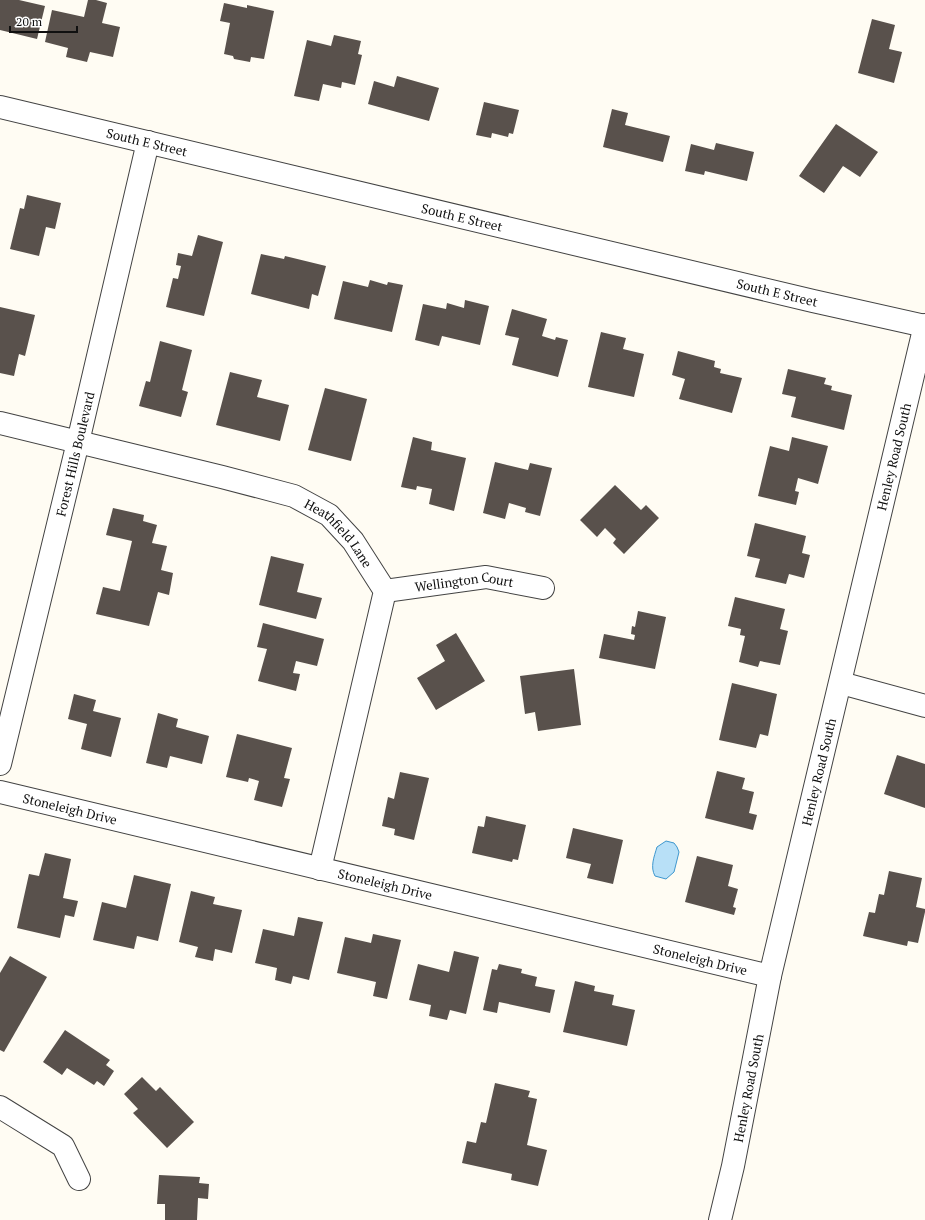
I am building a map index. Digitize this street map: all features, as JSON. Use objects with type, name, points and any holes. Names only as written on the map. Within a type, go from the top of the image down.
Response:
[{"type":"street","name":"South E Street","points":[[0,107],[925,326]]},
{"type":"street","name":"Forest Hills Boulevard","points":[[0,764],[78,442],[148,142]]},
{"type":"street","name":"Henley Road South","points":[[720,1220],[733,1166],[770,976],[925,326]]},
{"type":"street","name":"Heathfield Lane","points":[[0,423],[294,496],[330,515],[353,541],[385,591]]},
{"type":"street","name":"Wellington Court","points":[[385,591],[486,577],[543,588]]},
{"type":"street","points":[[320,869],[385,591]]},
{"type":"street","points":[[841,682],[925,706]]},
{"type":"street","name":"Stoneleigh Drive","points":[[0,792],[770,976]]},
{"type":"street","points":[[0,1107],[63,1146],[79,1179]]},
{"type":"water","points":[[666,841],[674,843],[679,852],[674,872],[666,879],[655,876],[653,866],[657,847]]},
{"type":"building","points":[[0,0],[19,0],[45,6],[37,39],[0,30]]},
{"type":"building","points":[[88,0],[96,0],[107,3],[102,23],[120,27],[113,57],[90,52],[87,62],[66,57],[68,48],[45,42],[52,10],[84,17]]},
{"type":"building","points":[[224,3],[247,8],[247,5],[274,11],[264,59],[251,57],[250,62],[234,59],[233,56],[224,54],[230,23],[220,21]]},
{"type":"building","points":[[872,19],[895,25],[889,49],[902,52],[894,83],[858,73]]},
{"type":"building","points":[[334,35],[361,41],[358,54],[362,55],[355,85],[342,82],[341,88],[323,84],[319,101],[294,96],[307,40],[331,46]]},
{"type":"building","points":[[397,76],[439,88],[429,121],[368,104],[374,81],[394,87]]},
{"type":"building","points":[[484,102],[519,110],[513,134],[509,133],[508,137],[492,133],[491,138],[476,135]]},
{"type":"building","points":[[612,109],[628,113],[625,125],[670,136],[663,162],[603,147]]},
{"type":"building","points":[[836,124],[878,152],[860,177],[843,166],[824,193],[799,176]]},
{"type":"building","points":[[716,143],[754,152],[747,181],[705,171],[704,175],[685,171],[691,144],[714,150]]},
{"type":"building","points":[[27,195],[61,203],[55,229],[46,227],[39,256],[10,249],[20,208],[24,209]]},
{"type":"building","points":[[198,235],[223,242],[204,316],[166,307],[173,278],[178,279],[181,266],[176,265],[178,253],[192,256]]},
{"type":"building","points":[[261,254],[284,259],[285,256],[326,266],[318,296],[312,294],[309,309],[251,294]]},
{"type":"building","points":[[370,280],[387,285],[388,282],[403,285],[392,332],[334,319],[343,281],[368,287]]},
{"type":"building","points":[[465,300],[489,306],[480,345],[442,336],[439,346],[415,340],[423,304],[446,309],[447,303],[464,308]]},
{"type":"building","points":[[0,307],[35,315],[25,356],[19,354],[14,376],[0,373]]},
{"type":"building","points":[[512,309],[547,319],[542,336],[555,340],[556,337],[568,340],[558,377],[512,365],[519,338],[505,335]]},
{"type":"building","points":[[601,332],[626,338],[623,349],[644,354],[634,397],[588,387]]},
{"type":"building","points":[[160,341],[192,350],[182,390],[188,392],[181,417],[139,406],[146,381],[150,382]]},
{"type":"building","points":[[678,351],[715,361],[714,367],[721,369],[720,373],[742,378],[732,413],[679,399],[685,379],[672,375]]},
{"type":"building","points":[[788,369],[826,378],[824,384],[832,386],[831,390],[852,395],[844,430],[791,417],[796,397],[782,394]]},
{"type":"building","points":[[230,372],[262,380],[257,397],[289,405],[280,441],[216,425]]},
{"type":"building","points":[[325,388],[367,399],[351,461],[308,450]]},
{"type":"building","points":[[413,437],[432,442],[431,450],[466,458],[454,511],[429,504],[432,489],[417,486],[416,490],[401,487]]},
{"type":"building","points":[[792,437],[828,446],[818,484],[798,478],[795,491],[799,492],[796,505],[758,496],[770,446],[789,451]]},
{"type":"building","points":[[495,462],[528,470],[530,463],[552,468],[540,516],[525,512],[526,508],[509,503],[505,519],[483,513]]},
{"type":"building","points":[[615,485],[641,510],[646,505],[659,518],[624,554],[613,543],[616,539],[605,528],[597,537],[580,520]]},
{"type":"building","points":[[113,508],[144,515],[143,521],[157,525],[152,543],[167,546],[161,570],[173,573],[169,595],[158,592],[149,626],[96,614],[103,587],[120,591],[132,541],[106,535]]},
{"type":"building","points":[[755,523],[806,536],[802,553],[810,555],[804,578],[789,574],[786,584],[755,577],[760,559],[747,556]]},
{"type":"building","points":[[271,556],[304,564],[297,592],[322,598],[316,619],[259,605]]},
{"type":"building","points":[[735,597],[785,609],[780,629],[788,631],[780,665],[760,661],[758,667],[739,662],[745,636],[740,635],[741,629],[728,626]]},
{"type":"building","points":[[638,611],[666,617],[655,669],[599,658],[604,634],[634,640],[635,635],[631,634],[632,626],[635,627]]},
{"type":"building","points":[[263,623],[324,639],[317,666],[296,661],[293,673],[300,674],[296,691],[258,681],[267,649],[257,647]]},
{"type":"building","points":[[456,633],[485,681],[436,710],[417,678],[445,661],[436,645]]},
{"type":"building","points":[[574,669],[581,725],[538,731],[535,712],[525,714],[520,676]]},
{"type":"building","points":[[732,683],[777,694],[768,736],[760,734],[756,748],[719,740]]},
{"type":"building","points":[[74,694],[96,700],[93,711],[121,718],[111,757],[81,749],[87,724],[68,719]]},
{"type":"building","points":[[158,713],[178,719],[176,727],[209,736],[202,764],[170,756],[167,768],[146,763]]},
{"type":"building","points":[[237,734],[292,748],[284,778],[290,779],[282,807],[254,800],[259,781],[249,778],[248,782],[226,777]]},
{"type":"building","points":[[897,755],[925,764],[925,808],[884,794]]},
{"type":"building","points":[[717,771],[745,778],[742,789],[754,792],[749,813],[757,815],[753,830],[705,818]]},
{"type":"building","points":[[400,772],[429,778],[414,840],[394,835],[395,829],[382,826],[388,797],[394,799]]},
{"type":"building","points":[[486,816],[526,825],[518,860],[513,859],[512,862],[472,853],[478,826],[484,827]]},
{"type":"building","points":[[573,828],[623,840],[613,884],[587,878],[591,864],[566,858]]},
{"type":"building","points":[[45,853],[71,859],[63,898],[78,901],[74,917],[65,915],[60,938],[17,928],[29,874],[39,876]]},
{"type":"building","points":[[697,856],[733,865],[728,886],[738,889],[733,907],[736,908],[734,915],[685,902]]},
{"type":"building","points":[[889,871],[922,878],[916,907],[925,909],[925,912],[918,943],[908,941],[907,946],[863,936],[869,912],[875,913],[879,894],[884,895]]},
{"type":"building","points":[[134,875],[171,884],[158,941],[137,936],[134,949],[93,940],[102,902],[126,908]]},
{"type":"building","points":[[191,891],[215,897],[213,904],[242,910],[232,953],[215,949],[213,961],[195,957],[198,947],[179,942]]},
{"type":"building","points":[[298,917],[323,922],[309,980],[293,976],[291,984],[275,980],[277,968],[255,963],[263,929],[294,936]]},
{"type":"building","points":[[373,934],[401,940],[387,999],[373,996],[376,982],[337,973],[345,937],[371,943]]},
{"type":"building","points":[[454,951],[479,957],[466,1014],[450,1010],[447,1020],[429,1016],[431,1005],[409,1000],[418,964],[449,972]]},
{"type":"building","points":[[10,956],[47,977],[4,1052],[0,1050],[0,973]]},
{"type":"building","points":[[499,964],[522,969],[521,973],[537,977],[535,986],[555,990],[550,1013],[499,1002],[497,1013],[483,1010],[492,969],[497,970]]},
{"type":"building","points":[[575,981],[595,986],[594,991],[614,995],[612,1005],[635,1010],[627,1046],[563,1032]]},
{"type":"building","points":[[65,1030],[110,1060],[106,1065],[114,1071],[104,1086],[97,1081],[94,1085],[67,1068],[62,1075],[43,1062]]},
{"type":"building","points":[[142,1077],[156,1091],[160,1087],[194,1122],[167,1148],[133,1113],[138,1109],[124,1094]]},
{"type":"building","points":[[495,1083],[530,1091],[528,1097],[537,1099],[527,1145],[547,1150],[538,1186],[511,1180],[512,1174],[462,1163],[467,1141],[476,1143],[481,1122],[486,1123]]},
{"type":"building","points":[[159,1175],[200,1177],[199,1183],[209,1184],[208,1199],[198,1198],[197,1220],[165,1220],[165,1204],[157,1204]]}]
